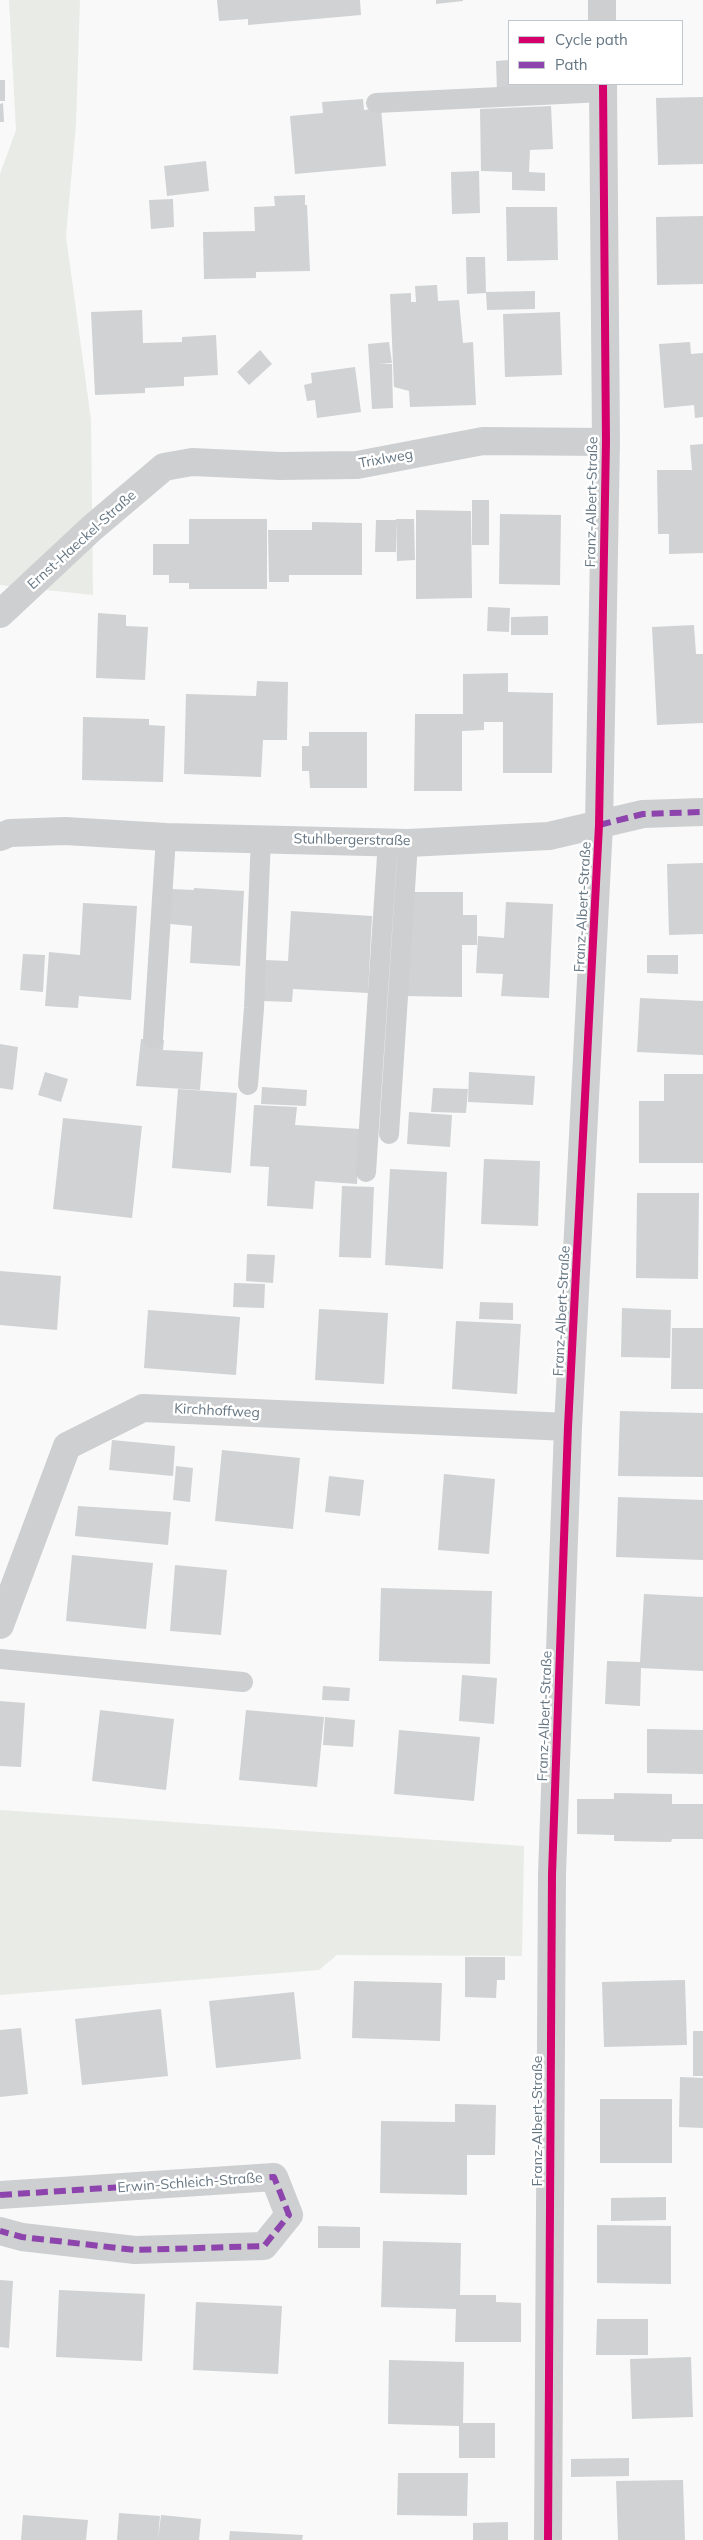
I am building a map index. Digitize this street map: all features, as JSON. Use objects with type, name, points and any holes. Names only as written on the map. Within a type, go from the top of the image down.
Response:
[{"type":"street","points":[[602,0],[602,20]]},
{"type":"street","name":"Franz-Albert-Straße","points":[[548,2540],[552,1874],[568,1426],[599,824],[606,442],[603,88]]},
{"type":"street","name":"Trixlweg","points":[[164,467],[192,462],[280,466],[357,465],[483,442],[606,442]]},
{"type":"street","name":"Ernst-Haeckel-Straße","points":[[0,614],[92,528],[164,467]]},
{"type":"street","name":"Stuhlbergerstraße","points":[[0,837],[10,833],[65,831],[166,837],[398,842],[549,836],[643,814],[703,812]]},
{"type":"street","name":"Kirchhoffweg","points":[[0,1625],[67,1446],[143,1408],[568,1426]]},
{"type":"street","name":"Erwin-Schleich-Straße","points":[[0,2195],[274,2177],[289,2215],[264,2246],[135,2250],[22,2237],[0,2231]]},
{"type":"lane","points":[[376,103],[603,88]]},
{"type":"lane","points":[[153,1040],[166,837]]},
{"type":"lane","points":[[248,1085],[254,1008],[261,838]]},
{"type":"lane","points":[[389,1134],[398,842]]},
{"type":"lane","points":[[366,1172],[398,842]]},
{"type":"lane","points":[[0,1659],[243,1682]]},
{"type":"shaded area","points":[[9,0],[80,0],[76,124],[66,236],[91,420],[93,595],[0,585],[0,174],[16,130]]},
{"type":"shaded area","points":[[0,1810],[524,1846],[522,1956],[337,1955],[319,1970],[0,1995]]},
{"type":"building","points":[[217,0],[360,0],[361,15],[248,25],[248,19],[219,21]]},
{"type":"building","points":[[436,0],[463,0],[463,1],[436,4]]},
{"type":"building","points":[[508,60],[508,85],[551,85],[552,89],[497,91],[496,61]]},
{"type":"building","points":[[0,80],[5,80],[5,101],[0,101]]},
{"type":"building","points":[[703,97],[703,164],[658,165],[656,98]]},
{"type":"building","points":[[363,99],[364,110],[381,108],[386,166],[295,174],[290,116],[323,113],[322,102]]},
{"type":"building","points":[[3,103],[4,122],[0,122],[0,104]]},
{"type":"building","points":[[551,106],[553,149],[530,150],[529,172],[545,173],[545,191],[512,190],[512,172],[481,171],[480,109]]},
{"type":"building","points":[[206,161],[209,191],[167,196],[164,166]]},
{"type":"building","points":[[479,171],[480,213],[452,214],[451,172]]},
{"type":"building","points":[[305,195],[310,271],[256,272],[256,278],[204,279],[203,232],[255,231],[254,207],[275,206],[274,196]]},
{"type":"building","points":[[173,199],[174,227],[151,229],[149,200]]},
{"type":"building","points":[[506,207],[557,207],[558,260],[507,261]]},
{"type":"building","points":[[703,216],[703,284],[657,285],[656,217]]},
{"type":"building","points":[[466,257],[485,257],[486,292],[535,291],[535,309],[487,310],[486,293],[467,294]]},
{"type":"building","points":[[437,285],[438,301],[459,300],[463,343],[473,342],[476,405],[410,407],[409,391],[394,387],[390,294],[411,293],[411,302],[416,302],[415,286]]},
{"type":"building","points":[[142,310],[143,343],[182,342],[182,337],[216,335],[218,375],[184,377],[184,386],[145,388],[145,393],[95,395],[91,312]]},
{"type":"building","points":[[560,312],[562,375],[505,377],[503,314]]},
{"type":"building","points":[[389,342],[392,363],[379,364],[392,364],[393,408],[372,409],[368,344]]},
{"type":"building","points":[[690,342],[691,354],[703,353],[703,417],[695,418],[694,405],[664,408],[659,344]]},
{"type":"building","points":[[260,350],[272,364],[249,385],[237,372]]},
{"type":"building","points":[[355,367],[361,412],[317,418],[315,400],[307,401],[304,385],[312,383],[311,373]]},
{"type":"building","points":[[703,444],[703,553],[669,554],[669,534],[658,534],[657,470],[692,470],[690,445]]},
{"type":"building","points":[[472,500],[489,500],[489,545],[472,545]]},
{"type":"building","points":[[416,510],[471,511],[472,598],[416,599]]},
{"type":"building","points":[[500,514],[561,515],[560,585],[499,584]]},
{"type":"building","points":[[189,519],[267,519],[267,589],[189,589],[189,583],[169,583],[169,575],[153,575],[153,544],[189,544]]},
{"type":"building","points":[[396,519],[414,519],[415,560],[397,561]]},
{"type":"building","points":[[376,520],[396,520],[396,552],[375,552]]},
{"type":"building","points":[[312,522],[362,523],[362,575],[289,575],[289,582],[269,582],[268,530],[312,530]]},
{"type":"building","points":[[488,607],[510,608],[509,632],[487,631]]},
{"type":"building","points":[[98,613],[126,615],[126,626],[148,627],[145,680],[96,678]]},
{"type":"building","points":[[548,616],[548,635],[511,635],[511,617]]},
{"type":"building","points":[[694,625],[696,654],[703,654],[703,723],[657,725],[652,627]]},
{"type":"building","points":[[508,673],[508,692],[553,693],[552,773],[503,773],[503,722],[484,722],[484,730],[462,731],[462,791],[414,791],[415,714],[463,714],[463,674]]},
{"type":"building","points":[[257,681],[288,682],[287,740],[263,740],[261,777],[184,774],[186,694],[256,696]]},
{"type":"building","points":[[83,717],[149,719],[149,725],[165,726],[163,782],[82,780]]},
{"type":"building","points":[[309,732],[367,732],[367,788],[310,788],[309,771],[302,771],[302,746],[309,746]]},
{"type":"building","points":[[703,863],[703,934],[669,935],[667,864]]},
{"type":"building","points":[[194,888],[244,891],[240,966],[190,963],[192,926],[170,924],[172,889],[194,890]]},
{"type":"building","points":[[406,892],[463,892],[463,915],[477,915],[477,945],[462,945],[462,997],[404,996]]},
{"type":"building","points":[[506,902],[553,904],[549,998],[501,996],[503,974],[476,973],[478,936],[504,938]]},
{"type":"building","points":[[83,903],[137,906],[131,1000],[79,996],[78,1008],[45,1006],[49,952],[80,955]]},
{"type":"building","points":[[291,911],[372,916],[368,993],[293,989],[292,1002],[262,1001],[265,960],[288,961]]},
{"type":"building","points":[[23,954],[45,955],[43,992],[20,990]]},
{"type":"building","points":[[647,955],[678,955],[678,974],[647,973]]},
{"type":"building","points":[[640,998],[703,1001],[703,1055],[637,1052]]},
{"type":"building","points":[[141,1039],[164,1040],[163,1050],[203,1052],[200,1090],[136,1086]]},
{"type":"building","points":[[0,1044],[18,1047],[13,1090],[0,1088]]},
{"type":"building","points":[[45,1072],[68,1079],[61,1102],[38,1095]]},
{"type":"building","points":[[469,1072],[535,1076],[533,1105],[468,1102]]},
{"type":"building","points":[[664,1074],[703,1074],[703,1163],[639,1163],[639,1101],[664,1101]]},
{"type":"building","points":[[262,1087],[307,1090],[306,1106],[261,1104]]},
{"type":"building","points":[[433,1088],[468,1089],[466,1113],[431,1112]]},
{"type":"building","points":[[178,1089],[237,1093],[231,1173],[172,1168]]},
{"type":"building","points":[[254,1105],[297,1107],[295,1125],[360,1129],[357,1184],[315,1181],[313,1209],[267,1206],[269,1167],[250,1166]]},
{"type":"building","points":[[409,1112],[452,1115],[450,1147],[407,1144]]},
{"type":"building","points":[[63,1118],[142,1126],[132,1218],[53,1209]]},
{"type":"building","points":[[484,1159],[540,1161],[538,1226],[481,1224]]},
{"type":"building","points":[[390,1169],[447,1172],[443,1269],[385,1265]]},
{"type":"building","points":[[342,1186],[374,1187],[371,1258],[339,1257]]},
{"type":"building","points":[[637,1193],[699,1193],[698,1279],[636,1278]]},
{"type":"building","points":[[247,1254],[275,1255],[273,1283],[246,1281]]},
{"type":"building","points":[[0,1271],[61,1276],[57,1330],[0,1325]]},
{"type":"building","points":[[234,1283],[265,1284],[264,1308],[233,1307]]},
{"type":"building","points":[[480,1302],[513,1303],[513,1320],[479,1319]]},
{"type":"building","points":[[622,1308],[671,1310],[670,1358],[621,1357]]},
{"type":"building","points":[[319,1309],[388,1313],[384,1384],[315,1380]]},
{"type":"building","points":[[148,1310],[240,1317],[236,1375],[144,1368]]},
{"type":"building","points":[[456,1321],[521,1324],[517,1394],[452,1389]]},
{"type":"building","points":[[672,1328],[703,1328],[703,1389],[671,1389]]},
{"type":"building","points":[[620,1411],[703,1413],[703,1477],[618,1476]]},
{"type":"building","points":[[112,1440],[175,1446],[173,1476],[109,1470]]},
{"type":"building","points":[[222,1450],[300,1458],[293,1529],[215,1521]]},
{"type":"building","points":[[176,1466],[193,1468],[190,1502],[173,1500]]},
{"type":"building","points":[[444,1474],[495,1479],[489,1554],[438,1550]]},
{"type":"building","points":[[329,1476],[364,1480],[360,1516],[325,1512]]},
{"type":"building","points":[[618,1497],[703,1500],[703,1560],[616,1557]]},
{"type":"building","points":[[78,1506],[171,1512],[168,1545],[75,1536]]},
{"type":"building","points":[[72,1555],[153,1563],[146,1629],[66,1621]]},
{"type":"building","points":[[175,1565],[227,1570],[221,1635],[170,1631]]},
{"type":"building","points":[[381,1588],[492,1591],[490,1664],[379,1661]]},
{"type":"building","points":[[644,1594],[703,1597],[703,1671],[641,1668],[640,1706],[605,1704],[607,1661],[640,1662]]},
{"type":"building","points":[[462,1675],[497,1678],[494,1724],[459,1721]]},
{"type":"building","points":[[323,1686],[350,1688],[349,1701],[322,1700]]},
{"type":"building","points":[[0,1701],[25,1703],[21,1767],[0,1766]]},
{"type":"building","points":[[100,1710],[174,1719],[166,1790],[92,1781]]},
{"type":"building","points":[[246,1710],[324,1717],[317,1787],[239,1780]]},
{"type":"building","points":[[325,1717],[355,1720],[353,1747],[323,1745]]},
{"type":"building","points":[[647,1729],[703,1730],[703,1774],[647,1773]]},
{"type":"building","points":[[399,1730],[480,1737],[474,1801],[394,1794]]},
{"type":"building","points":[[614,1793],[672,1794],[672,1804],[703,1804],[703,1839],[672,1839],[671,1842],[614,1841],[614,1835],[577,1834],[577,1799],[614,1799]]},
{"type":"building","points":[[465,1957],[505,1957],[505,1980],[497,1980],[496,1998],[465,1997]]},
{"type":"building","points":[[685,1980],[687,2045],[604,2047],[602,1982]]},
{"type":"building","points":[[354,1981],[442,1983],[440,2041],[352,2038]]},
{"type":"building","points":[[294,1992],[301,2059],[216,2068],[209,2001]]},
{"type":"building","points":[[161,2009],[168,2076],[82,2085],[75,2019]]},
{"type":"building","points":[[21,2028],[28,2094],[0,2097],[0,2030]]},
{"type":"building","points":[[693,2031],[703,2031],[703,2076],[693,2076]]},
{"type":"building","points":[[680,2077],[703,2078],[703,2128],[679,2127]]},
{"type":"building","points":[[600,2099],[672,2099],[672,2163],[600,2163]]},
{"type":"building","points":[[455,2104],[496,2105],[495,2155],[467,2155],[467,2195],[380,2193],[381,2121],[455,2122]]},
{"type":"building","points":[[666,2197],[666,2220],[611,2221],[611,2198]]},
{"type":"building","points":[[597,2225],[671,2226],[671,2284],[597,2283]]},
{"type":"building","points":[[318,2226],[360,2227],[360,2248],[318,2248]]},
{"type":"building","points":[[383,2241],[461,2243],[460,2295],[496,2295],[496,2302],[521,2303],[521,2342],[455,2342],[456,2309],[381,2307]]},
{"type":"building","points":[[0,2280],[13,2281],[9,2348],[0,2347]]},
{"type":"building","points":[[59,2290],[145,2294],[142,2361],[56,2357]]},
{"type":"building","points":[[196,2302],[282,2306],[278,2374],[193,2370]]},
{"type":"building","points":[[597,2319],[648,2319],[648,2355],[596,2355]]},
{"type":"building","points":[[691,2357],[693,2417],[632,2419],[630,2359]]},
{"type":"building","points":[[389,2360],[464,2362],[463,2423],[495,2423],[495,2458],[459,2458],[459,2426],[388,2424]]},
{"type":"building","points":[[629,2458],[629,2476],[571,2477],[571,2459]]},
{"type":"building","points":[[398,2473],[468,2473],[467,2516],[397,2515]]},
{"type":"building","points":[[683,2480],[685,2540],[618,2540],[616,2481]]},
{"type":"building","points":[[119,2513],[160,2516],[158,2540],[117,2540]]},
{"type":"building","points":[[23,2515],[88,2520],[86,2540],[21,2540]]},
{"type":"building","points":[[161,2515],[201,2519],[199,2540],[158,2540]]},
{"type":"building","points":[[508,2522],[508,2540],[473,2540],[473,2523]]},
{"type":"building","points":[[230,2531],[303,2535],[302,2540],[229,2540]]},
{"type":"marked path","points":[[599,825],[643,814],[703,812]]},
{"type":"marked path","points":[[0,2195],[274,2177],[289,2215],[264,2246],[135,2250],[22,2237],[0,2231]]},
{"type":"cycle path","points":[[548,2540],[552,1874],[568,1427],[599,825],[606,442],[603,85]]}]
